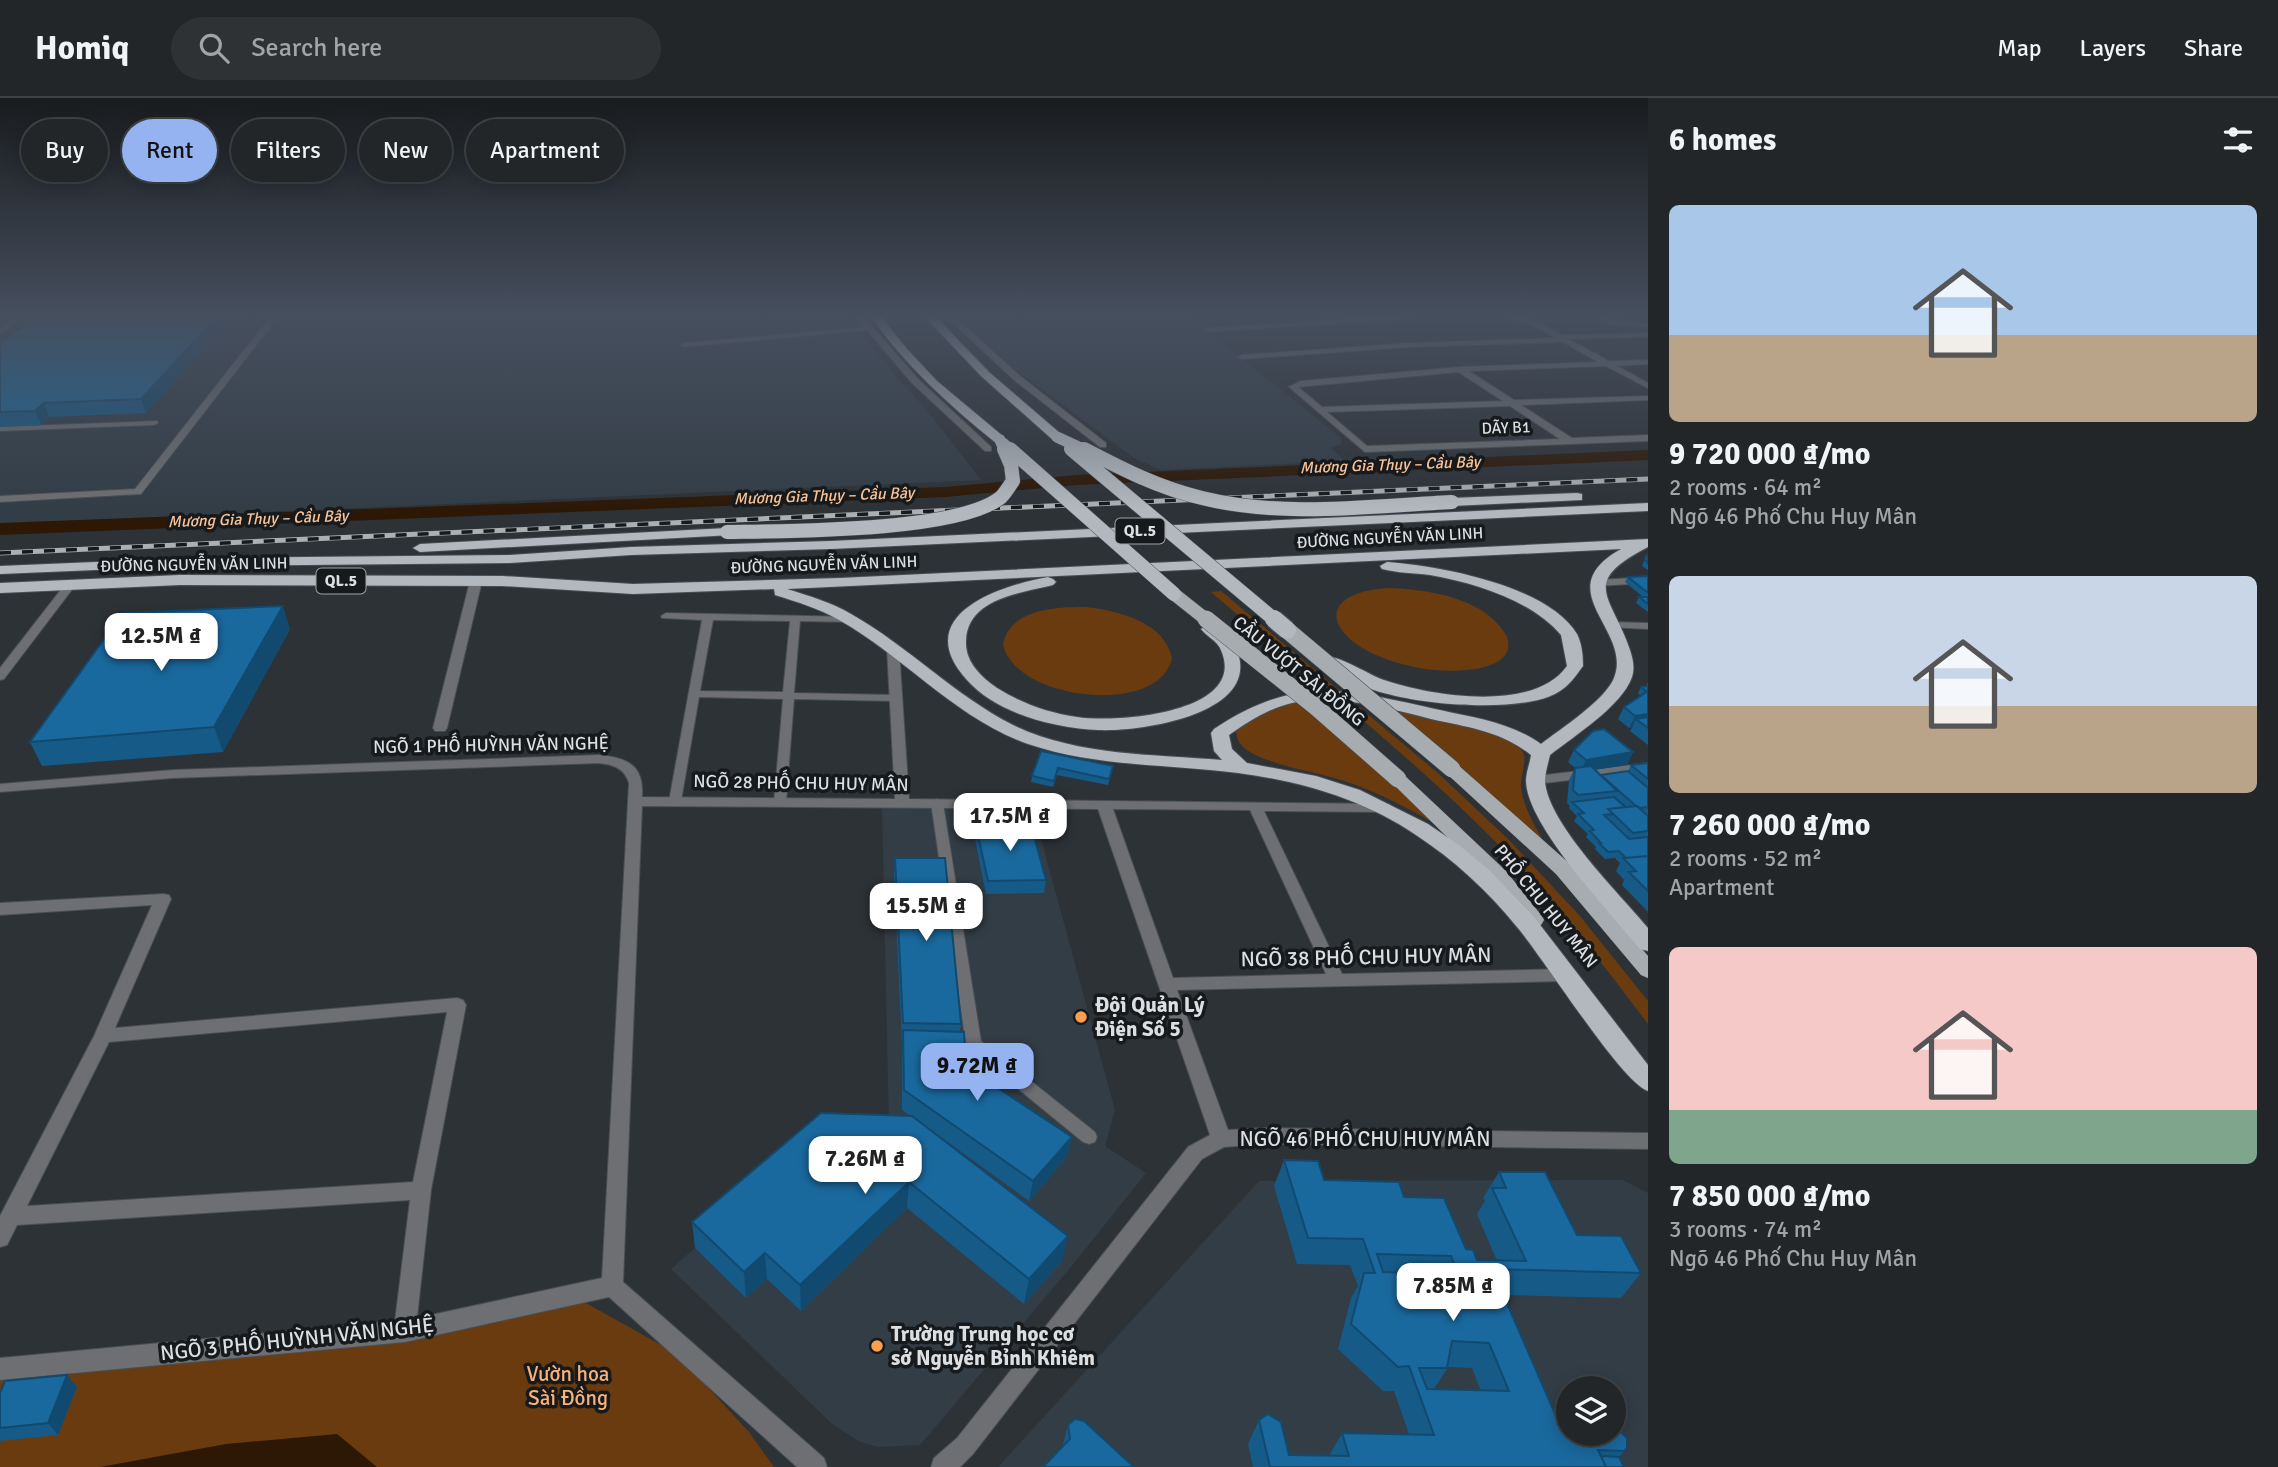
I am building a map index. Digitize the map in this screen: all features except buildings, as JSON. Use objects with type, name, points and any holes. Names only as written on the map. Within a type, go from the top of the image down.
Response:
[{"type":"highway","points":[[930,381],[1174,594],[1228,648],[1232,668],[1225,687],[1205,704],[1178,717],[1135,725],[1081,723],[1037,713],[999,698],[972,677],[957,653],[959,630],[973,608],[1005,592],[1040,583],[1133,569]]},
{"type":"highway","name":"CẦU VƯỢT SÀI ĐỒNG","points":[[993,381],[1287,630]]},
{"type":"highway","points":[[1057,437],[1170,490],[1211,501],[1264,507],[1321,508],[1648,494]]},
{"type":"highway","points":[[191,562],[259,555],[910,523],[952,517],[986,507],[1007,494],[1013,480],[1011,466],[1000,440]]},
{"type":"highway","name":"ĐƯỜNG NGUYỄN VĂN LINH","points":[[0,570],[191,562],[510,559],[631,551],[831,545],[1648,507]]},
{"type":"highway","points":[[1648,544],[1636,547],[1601,570],[1597,583],[1601,607],[1624,652],[1625,675],[1610,698],[1541,753],[1536,780],[1547,812],[1566,842],[1648,943]]},
{"type":"highway","name":"ĐƯỜNG NGUYỄN VĂN LINH","points":[[0,588],[180,580],[476,581],[633,589],[681,588],[1648,544]]},
{"type":"highway","points":[[1222,563],[1411,568],[1445,572],[1483,582],[1547,614],[1567,632],[1574,649],[1576,666],[1563,682],[1538,695],[1501,701],[1426,697],[1357,677],[1287,630]]},
{"type":"highway","points":[[681,588],[760,588],[797,596],[852,619],[958,702],[1010,730],[1062,747],[1242,768],[1344,790],[1386,807],[1437,837],[1510,904],[1628,1060],[1648,1082]]},
{"type":"highway","points":[[1242,768],[1223,751],[1220,733],[1269,705],[1294,698],[1332,696],[1375,701],[1478,722],[1524,740],[1541,753]]},
{"type":"main road","name":"CẦU VƯỢT SÀI ĐỒNG","points":[[1174,594],[1316,707],[1398,779]]},
{"type":"main road","name":"CẦU VƯỢT SÀI ĐỒNG","points":[[1287,630],[1452,769]]},
{"type":"main road","name":"PHỐ CHU HUY MÂN","points":[[1452,769],[1563,869],[1648,970]]},
{"type":"main road","name":"PHỐ CHU HUY MÂN","points":[[1398,779],[1499,876],[1648,1072]]},
{"type":"street","points":[[0,499],[138,492],[224,381]]},
{"type":"street","points":[[915,381],[988,449]]},
{"type":"street","points":[[1021,381],[1103,445]]},
{"type":"street","points":[[1337,381],[1295,385],[1295,389],[1319,410],[1648,398]]},
{"type":"street","points":[[1478,381],[1570,441]]},
{"type":"street","name":"DÃY B1","points":[[1319,410],[1365,449],[1648,438]]},
{"type":"street","points":[[440,728],[476,581]]},
{"type":"street","points":[[0,676],[70,585]]},
{"type":"street","points":[[893,649],[902,803]]},
{"type":"street","name":"NGÕ 1 PHỐ HUỲNH VĂN NGHỆ","points":[[0,788],[173,774],[599,759],[619,761],[628,766],[636,783],[636,801],[612,1286]]},
{"type":"street","name":"NGÕ 28 PHỐ CHU HUY MÂN","points":[[636,801],[1386,807]]},
{"type":"street","points":[[1104,805],[1221,1139]]},
{"type":"street","points":[[1255,806],[1337,980]]},
{"type":"street","points":[[0,909],[163,899],[103,1036],[0,1238]]},
{"type":"street","name":"NGÕ 38 PHỐ CHU HUY MÂN","points":[[1167,984],[1566,975]]},
{"type":"street","points":[[103,1036],[457,1005],[421,1190],[405,1331]]},
{"type":"street","name":"NGÕ 46 PHỐ CHU HUY MÂN","points":[[943,1467],[965,1446],[1195,1153],[1221,1139],[1264,1136],[1648,1142]]},
{"type":"street","points":[[10,1216],[421,1190]]},
{"type":"street","points":[[612,1286],[815,1467]]},
{"type":"street","name":"NGÕ 3 PHỐ HUỲNH VĂN NGHỆ","points":[[0,1369],[405,1331],[612,1286]]},
{"type":"lane","points":[[0,429],[154,423]]},
{"type":"lane","points":[[1597,583],[1648,580]]},
{"type":"lane","points":[[666,616],[852,619]]},
{"type":"lane","points":[[676,801],[708,617]]},
{"type":"lane","points":[[780,802],[794,618]]},
{"type":"lane","points":[[1612,625],[1648,625]]},
{"type":"lane","points":[[694,694],[895,698]]},
{"type":"lane","points":[[1536,780],[1648,767]]},
{"type":"lane","points":[[937,803],[974,1044],[1089,1137]]},
{"type":"shaded area","points":[[0,381],[900,381],[981,480],[0,524]]},
{"type":"shaded area","points":[[1031,381],[1270,381],[1341,438],[1341,444],[1331,448],[1345,461],[1161,470],[1134,458]]},
{"type":"shaded area","points":[[1032,806],[1115,1110],[1105,1146],[1146,1173],[1071,1267],[920,1445],[878,1447],[860,1442],[831,1423],[671,1269],[821,1139],[889,1126],[882,808]]},
{"type":"shaded area","points":[[1623,1180],[1648,1193],[1648,1467],[998,1467],[1259,1181]]},
{"type":"shaded area","points":[[337,1434],[377,1467],[100,1467],[226,1444]]},
{"type":"green space","points":[[1388,588],[1435,593],[1482,610],[1505,634],[1507,652],[1498,662],[1489,666],[1450,671],[1412,666],[1376,655],[1345,634],[1338,623],[1337,613],[1341,604],[1351,596]]},
{"type":"green space","points":[[1221,591],[1439,774],[1509,840],[1580,916],[1648,1001],[1648,1024],[1562,914],[1494,840],[1376,731],[1211,592]]},
{"type":"green space","points":[[1086,607],[1125,615],[1138,620],[1160,635],[1172,658],[1162,677],[1142,689],[1116,695],[1087,694],[1058,689],[1032,679],[1013,663],[1003,644],[1015,623],[1025,616],[1049,609]]},
{"type":"green space","points":[[1305,696],[1434,823],[1401,805],[1333,777],[1260,757],[1240,743],[1236,731],[1242,722]]},
{"type":"green space","points":[[1384,705],[1484,728],[1517,745],[1524,755],[1521,784],[1525,804],[1547,847]]},
{"type":"green space","name":"Vườn hoa Sài Đồng","points":[[586,1303],[677,1354],[749,1432],[774,1467],[0,1467],[0,1359]]},
{"type":"waterway","name":"Mương Gia Thụy – Cầu Bây","points":[[0,529],[945,492],[1076,480],[1648,455]]},
{"type":"railway","points":[[0,553],[1648,479]]},
{"type":"place","name":"Đội Quản Lý Điện Số 5","points":[[1081,1017]]},
{"type":"place","name":"Trường Trung học cơ sở Nguyễn Bỉnh Khiêm","points":[[877,1346]]}]
